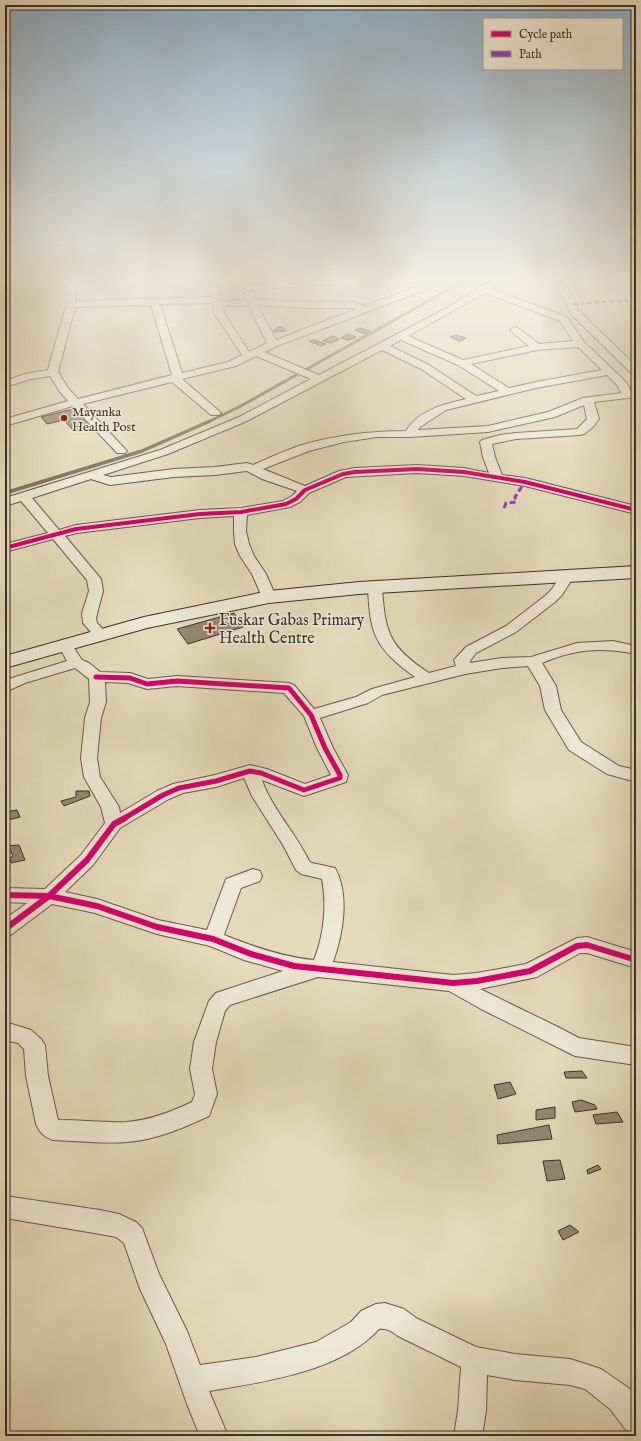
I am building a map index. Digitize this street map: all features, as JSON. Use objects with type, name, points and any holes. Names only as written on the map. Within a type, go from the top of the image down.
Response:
[{"type":"street","points":[[59,348],[53,372],[64,390],[121,451]]},
{"type":"street","points":[[168,348],[176,377],[215,413]]},
{"type":"street","points":[[247,348],[252,355],[315,377]]},
{"type":"street","points":[[5,423],[17,418],[76,402],[176,377],[217,369],[232,364],[265,348]]},
{"type":"street","points":[[5,502],[164,452],[236,422],[315,377],[374,348]]},
{"type":"street","points":[[387,348],[425,367],[473,399]]},
{"type":"street","points":[[428,348],[462,363],[508,392]]},
{"type":"street","points":[[462,363],[531,348]]},
{"type":"street","points":[[584,348],[632,394]]},
{"type":"street","points":[[611,348],[636,372]]},
{"type":"street","points":[[5,384],[29,376],[53,372]]},
{"type":"street","points":[[410,434],[415,425],[442,408],[473,399],[609,372]]},
{"type":"street","points":[[254,469],[304,448],[344,439],[377,434],[410,434],[488,429],[551,415],[586,400],[632,394]]},
{"type":"street","points":[[498,477],[486,442],[516,436],[580,432],[589,425],[593,418],[586,400]]},
{"type":"street","points":[[91,475],[110,481],[174,473],[215,471],[244,467],[254,469],[266,476],[305,490]]},
{"type":"street","points":[[5,548],[76,529],[185,516],[241,512],[286,504],[296,499],[305,490],[343,474],[355,472],[417,469],[464,472],[498,477],[636,510]]},
{"type":"street","points":[[24,496],[94,579],[97,585],[96,595],[89,616],[90,623],[101,635]]},
{"type":"street","points":[[241,512],[240,531],[242,544],[247,556],[259,574],[269,597]]},
{"type":"street","points":[[5,662],[144,623],[269,597],[375,587],[636,572]]},
{"type":"street","points":[[464,669],[462,660],[471,650],[511,629],[550,599],[557,592],[567,576]]},
{"type":"street","points":[[375,587],[377,616],[382,638],[401,658],[426,678]]},
{"type":"street","points":[[65,645],[76,663]]},
{"type":"street","points":[[311,715],[362,700],[377,692],[464,669],[502,663],[533,661],[577,647],[613,645],[636,650]]},
{"type":"street","points":[[533,661],[548,686],[553,710],[575,746],[613,770],[636,776]]},
{"type":"street","points":[[5,687],[20,680],[76,663],[84,666],[96,677],[98,685],[98,702],[93,718],[89,758],[92,776],[110,807],[114,824]]},
{"type":"street","points":[[5,929],[49,896],[87,860],[114,824],[163,795],[179,788],[216,781],[250,771],[260,773],[304,790],[311,789],[340,778],[340,775],[325,748],[311,715],[288,688],[177,681],[147,684],[130,678],[96,677]]},
{"type":"street","points":[[250,771],[254,785],[266,806],[282,828],[302,865],[307,868],[328,872],[330,875],[333,893],[333,918],[330,944],[321,969]]},
{"type":"street","points":[[213,939],[233,884],[252,876]]},
{"type":"street","points":[[5,895],[49,896],[97,906],[174,931],[213,939],[251,954],[294,966],[453,983],[477,981],[530,971],[577,946],[587,945],[636,960]]},
{"type":"street","points":[[5,1031],[24,1036],[34,1045],[47,1124],[53,1130],[127,1132],[156,1127],[200,1109],[206,1094],[201,1069],[205,1042],[216,1007],[222,1000],[266,984],[321,969]]},
{"type":"street","points":[[453,983],[488,1003],[549,1032],[575,1047],[636,1056]]},
{"type":"street","points":[[5,1207],[119,1226],[127,1230],[133,1236],[149,1280],[178,1340],[214,1436]]},
{"type":"street","points":[[192,1380],[256,1370],[320,1354],[360,1331],[370,1320],[376,1317],[385,1316],[395,1318],[407,1327],[474,1360],[515,1367],[570,1372],[592,1378],[620,1398],[636,1420]]},
{"type":"street","points":[[468,1436],[472,1411],[474,1360]]},
{"type":"building","name":"Mayanka Health Post","points":[[77,408],[92,425],[73,430],[64,420],[47,424],[41,417]]},
{"type":"building","name":"Fuskar Gabas Primary Health Centre","points":[[234,613],[243,627],[188,644],[177,629]]},
{"type":"building","points":[[76,791],[89,791],[90,796],[64,806],[61,801],[76,797]]},
{"type":"building","points":[[17,810],[20,817],[8,820],[5,819],[5,812]]},
{"type":"building","points":[[19,845],[25,860],[11,863],[10,858],[13,856],[8,846]]},
{"type":"building","points":[[582,1071],[587,1078],[566,1078],[564,1072]]},
{"type":"building","points":[[510,1082],[516,1094],[498,1099],[494,1085]]},
{"type":"building","points":[[581,1100],[595,1105],[597,1109],[575,1112],[572,1102]]},
{"type":"building","points":[[555,1107],[555,1118],[536,1120],[536,1110]]},
{"type":"building","points":[[617,1112],[623,1122],[596,1124],[593,1115]]},
{"type":"building","points":[[549,1125],[552,1139],[498,1144],[497,1135]]},
{"type":"building","points":[[560,1160],[565,1179],[547,1181],[543,1161]]},
{"type":"building","points":[[598,1165],[601,1169],[588,1174],[587,1170]]},
{"type":"building","points":[[570,1225],[579,1232],[563,1240],[558,1231]]},
{"type":"waterway","points":[[208,422],[239,407],[344,348]]},
{"type":"waterway","points":[[5,493],[142,451],[210,421]]},
{"type":"marked path","points":[[504,508],[506,503],[516,502],[515,497],[525,482]]},
{"type":"cycle path","points":[[5,548],[76,529],[200,514],[241,512],[286,504],[296,499],[305,490],[343,474],[355,472],[417,469],[464,472],[525,482],[636,510]]},
{"type":"cycle path","points":[[5,929],[49,896],[87,860],[114,824],[163,795],[179,788],[216,781],[250,771],[261,773],[304,790],[340,778],[340,775],[325,748],[311,715],[289,688],[177,681],[147,684],[130,678],[96,677]]},
{"type":"cycle path","points":[[5,895],[49,896],[97,906],[157,927],[213,939],[251,954],[294,966],[453,983],[477,981],[530,971],[577,946],[587,945],[636,960]]},
{"type":"place","name":"Mayanka Health Post","points":[[64,418]]},
{"type":"place","name":"Fuskar Gabas Primary Health Centre","points":[[210,628]]}]
